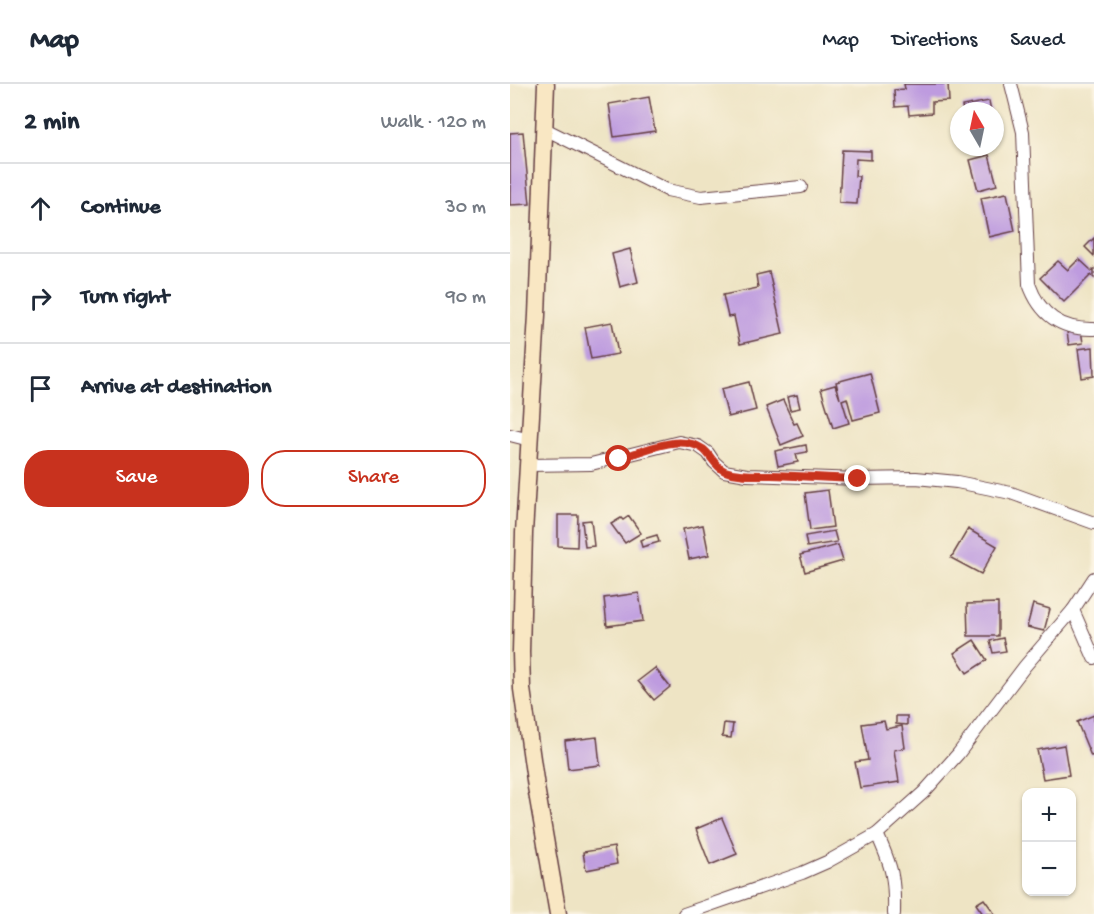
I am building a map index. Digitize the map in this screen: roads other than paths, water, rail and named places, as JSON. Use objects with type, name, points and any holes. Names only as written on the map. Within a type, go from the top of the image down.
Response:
[{"type":"main road","points":[[546,84],[521,628],[516,690],[558,914]]},
{"type":"street","points":[[1011,84],[1023,132],[1029,284],[1034,297],[1045,312],[1061,324],[1077,330],[1094,329]]},
{"type":"street","points":[[543,128],[667,190],[701,197],[801,187]]},
{"type":"street","points":[[510,435],[530,440]]},
{"type":"street","points":[[529,465],[591,464],[680,442],[698,446],[708,453],[724,471],[858,479],[916,478],[957,482],[1011,493],[1094,523]]},
{"type":"street","points":[[684,914],[802,873],[877,834],[924,792],[958,754],[1024,666],[1073,610],[1093,583]]},
{"type":"street","points":[[1073,610],[1094,658]]},
{"type":"street","points":[[877,834],[895,882],[894,914]]}]
